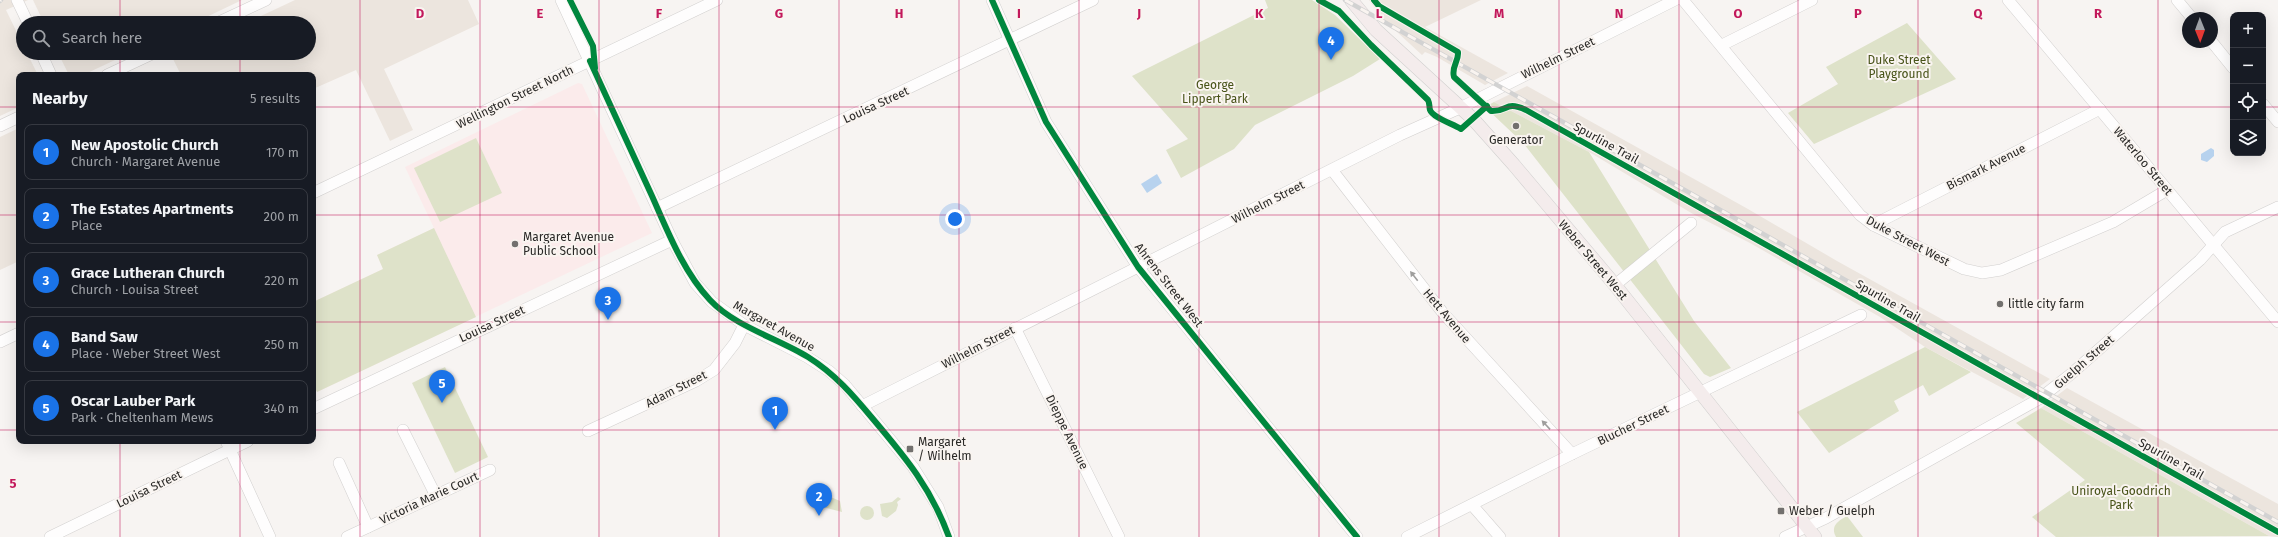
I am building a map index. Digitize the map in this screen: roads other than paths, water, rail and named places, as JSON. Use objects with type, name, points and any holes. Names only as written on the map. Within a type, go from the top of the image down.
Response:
[{"type":"main road","name":"Weber Street West","points":[[1351,0],[1381,34],[1460,108],[1514,165],[1615,285],[1699,393],[1812,532]]},
{"type":"street","points":[[17,0],[25,16]]},
{"type":"street","points":[[232,16],[266,0]]},
{"type":"street","name":"Margaret Avenue","points":[[561,0],[672,240],[695,283],[712,302],[744,325],[808,357],[829,371],[845,385],[913,467],[938,507],[949,537]]},
{"type":"street","name":"Wellington Street North","points":[[316,192],[716,0]]},
{"type":"street","name":"Ahrens Street West","points":[[992,0],[1046,122],[1138,267],[1357,537]]},
{"type":"street","name":"Louisa Street","points":[[658,208],[1093,0]]},
{"type":"street","name":"Wilhelm Street","points":[[862,406],[1675,0]]},
{"type":"street","name":"Duke Street West","points":[[1683,0],[1722,45],[1860,215],[1873,225],[1964,270],[1982,273],[2001,270],[2113,222],[2167,190]]},
{"type":"street","points":[[1722,45],[1812,0]]},
{"type":"street","name":"Waterloo Street","points":[[2008,0],[2278,322]]},
{"type":"street","points":[[2177,0],[2187,12]]},
{"type":"street","points":[[2217,48],[2230,64]]},
{"type":"street","points":[[44,60],[50,72]]},
{"type":"street","points":[[113,72],[139,60]]},
{"type":"street","points":[[2266,108],[2278,122]]},
{"type":"street","name":"Bismark Avenue","points":[[1873,225],[2100,109]]},
{"type":"street","points":[[0,126],[16,118]]},
{"type":"street","name":"Hett Avenue","points":[[1332,170],[1443,313],[1572,454]]},
{"type":"street","name":"Guelph Street","points":[[1785,537],[1812,532],[2048,393],[2200,260],[2212,244],[2225,232],[2278,206]]},
{"type":"street","points":[[1615,285],[1692,223]]},
{"type":"street","name":"Louisa Street","points":[[316,408],[672,240]]},
{"type":"street","name":"Blucher Street","points":[[1407,537],[1572,454],[1861,315]]},
{"type":"street","name":"Adam Street","points":[[588,432],[696,381],[714,370],[735,342],[744,325]]},
{"type":"street","name":"Dieppe Avenue","points":[[1016,328],[1119,537]]},
{"type":"street","points":[[0,342],[16,334]]},
{"type":"street","points":[[404,430],[435,494]]},
{"type":"street","points":[[228,445],[270,537]]},
{"type":"street","name":"Louisa Street","points":[[50,537],[228,445]]},
{"type":"street","points":[[339,463],[368,527]]},
{"type":"street","name":"Victoria Marie Court","points":[[347,537],[435,494],[490,470]]},
{"type":"street","points":[[1472,505],[1500,537]]},
{"type":"water","points":[[2211,148],[2214,150],[2214,156],[2207,162],[2201,160],[2201,154]]},
{"type":"water","points":[[1157,174],[1162,183],[1147,193],[1141,184]]},
{"type":"railway","points":[[1345,0],[2278,522]]},
{"type":"place","name":"Band Saw","points":[[1331,60]]},
{"type":"place","name":"Generator","points":[[1516,126]]},
{"type":"place","name":"Margaret Avenue Public School","points":[[515,244]]},
{"type":"place","name":"little city farm","points":[[2000,304]]},
{"type":"place","name":"Grace Lutheran Church","points":[[608,320]]},
{"type":"place","name":"Oscar Lauber Park","points":[[442,403]]},
{"type":"place","name":"New Apostolic Church","points":[[775,430]]},
{"type":"place","name":"Margaret / Wilhelm","points":[[910,449]]},
{"type":"place","name":"Weber / Guelph","points":[[1781,511]]},
{"type":"place","name":"The Estates Apartments","points":[[819,516]]},
{"type":"park label","name":"Duke Street Playground","points":[[1899,67]]},
{"type":"park label","name":"George Lippert Park","points":[[1215,92]]},
{"type":"park label","name":"Uniroyal-Goodrich Park","points":[[2121,498]]}]
